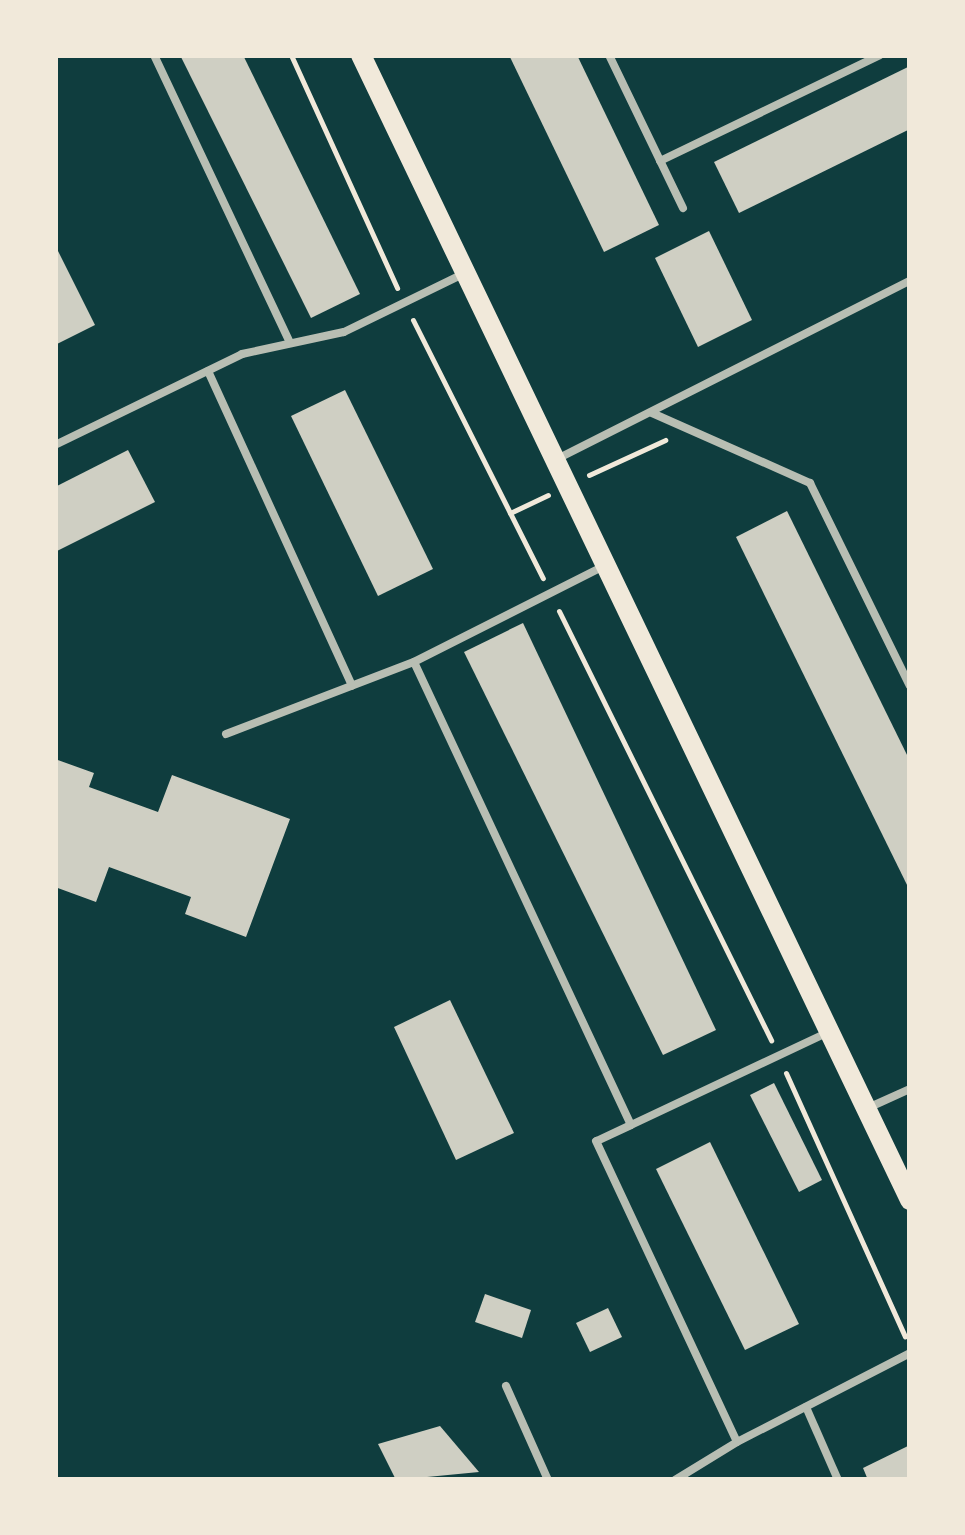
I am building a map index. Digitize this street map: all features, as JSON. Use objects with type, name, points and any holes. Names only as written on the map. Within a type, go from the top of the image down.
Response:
[{"type":"main road","points":[[361,55],[910,1200]]},
{"type":"lane","points":[[154,55],[289,340]]},
{"type":"lane","points":[[609,55],[684,208]]},
{"type":"lane","points":[[660,161],[880,55]]},
{"type":"lane","points":[[55,445],[208,371],[289,340],[344,332],[466,273]]},
{"type":"lane","points":[[555,460],[910,281]]},
{"type":"lane","points":[[208,371],[352,686]]},
{"type":"lane","points":[[652,413],[810,483],[910,686]]},
{"type":"lane","points":[[226,734],[414,662],[606,566]]},
{"type":"lane","points":[[414,662],[631,1126]]},
{"type":"lane","points":[[737,1442],[596,1141],[829,1032]]},
{"type":"lane","points":[[866,1109],[910,1089]]},
{"type":"lane","points":[[675,1480],[737,1442],[910,1350]]},
{"type":"lane","points":[[506,1386],[548,1480]]},
{"type":"lane","points":[[806,1407],[838,1480]]},
{"type":"path","points":[[291,55],[404,303],[779,1056],[910,1350]]},
{"type":"building","points":[[180,55],[243,55],[360,294],[311,318]]},
{"type":"building","points":[[509,55],[577,55],[659,225],[604,252]]},
{"type":"building","points":[[910,66],[910,129],[739,213],[714,162]]},
{"type":"building","points":[[709,231],[752,320],[698,347],[655,258]]},
{"type":"building","points":[[55,245],[95,325],[55,345]]},
{"type":"building","points":[[345,390],[433,569],[378,596],[291,416]]},
{"type":"building","points":[[128,450],[155,502],[55,552],[55,487]]},
{"type":"building","points":[[787,511],[910,761],[910,891],[736,537]]},
{"type":"building","points":[[523,623],[716,1030],[663,1055],[464,652]]},
{"type":"building","points":[[55,759],[94,773],[89,787],[158,812],[172,775],[290,819],[246,937],[185,914],[191,897],[109,867],[96,902],[55,887]]},
{"type":"building","points":[[450,1000],[514,1133],[456,1160],[394,1027]]},
{"type":"building","points":[[774,1083],[822,1180],[799,1192],[750,1095]]},
{"type":"building","points":[[710,1142],[799,1324],[745,1350],[656,1169]]},
{"type":"building","points":[[485,1294],[531,1310],[522,1338],[475,1322]]},
{"type":"building","points":[[608,1308],[622,1337],[590,1352],[576,1323]]},
{"type":"building","points":[[440,1426],[479,1472],[396,1480],[378,1444]]},
{"type":"building","points":[[910,1445],[910,1480],[868,1480],[863,1468]]}]
